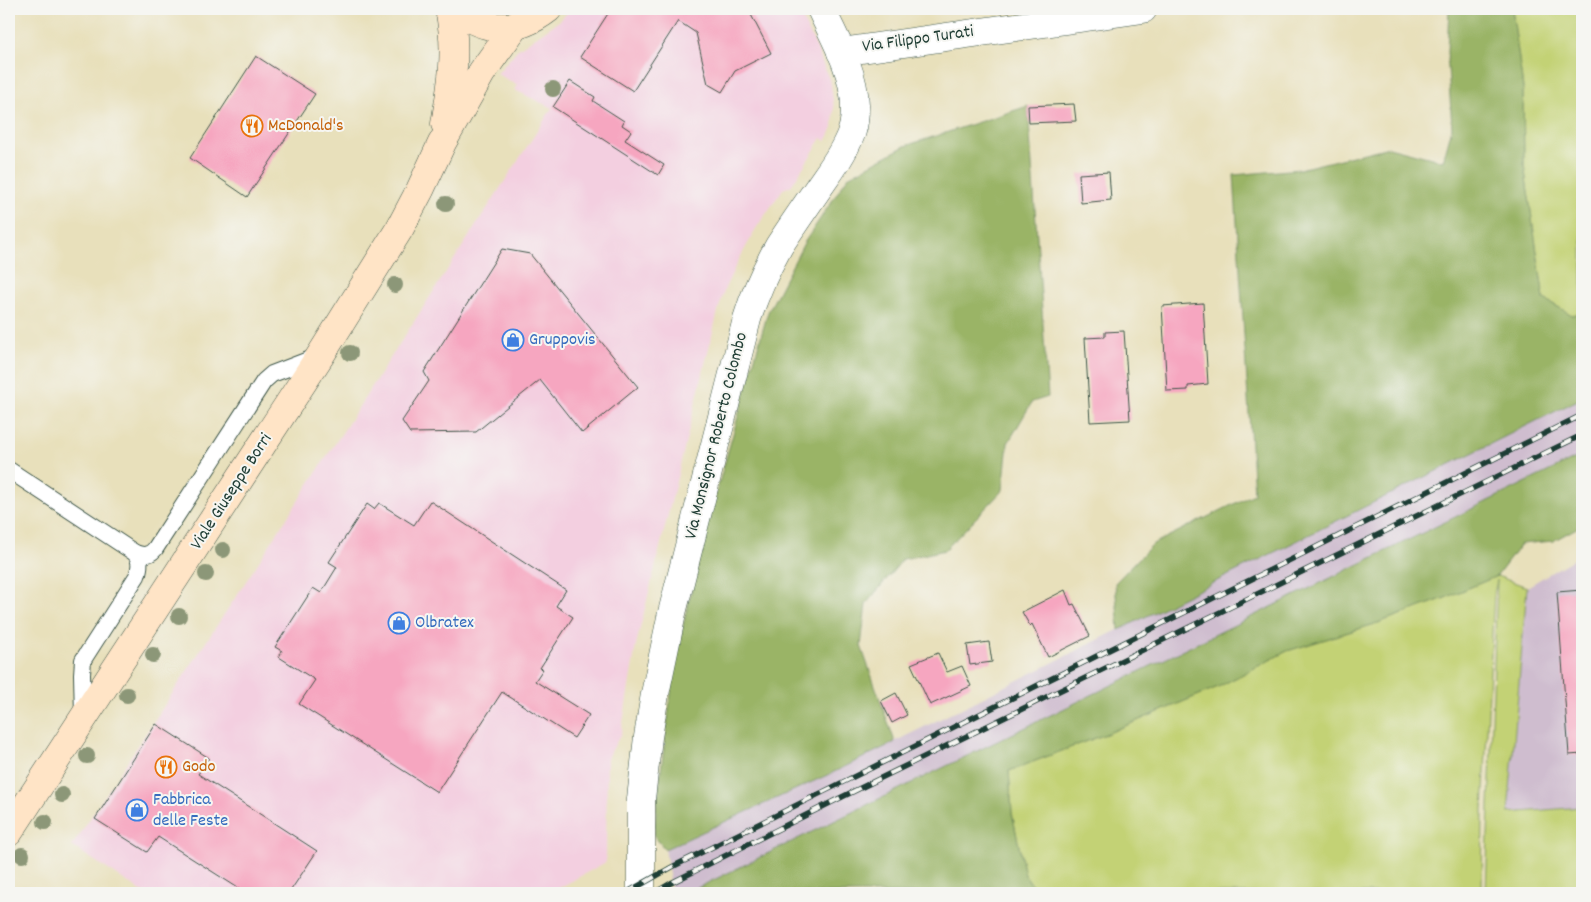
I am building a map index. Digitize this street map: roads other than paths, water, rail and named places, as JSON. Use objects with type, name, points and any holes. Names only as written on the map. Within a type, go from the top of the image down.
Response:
[{"type":"main road","name":"Viale Giuseppe Borri","points":[[442,144],[454,64],[453,32],[449,9]]},
{"type":"main road","points":[[455,9],[473,21],[494,27],[515,26],[535,19],[548,9]]},
{"type":"main road","name":"Viale Giuseppe Borri","points":[[9,832],[320,356],[400,228],[442,144],[482,72],[515,26]]},
{"type":"street","name":"Via Monsignor Roberto Colombo","points":[[641,893],[640,813],[651,716],[672,613],[752,304],[765,272],[779,247],[845,147],[852,132],[855,118],[855,103],[850,76],[821,9]]},
{"type":"street","name":"Via Filippo Turati","points":[[841,52],[1144,9]]},
{"type":"lane","points":[[9,470],[135,553],[147,555],[155,549],[268,377],[320,356]]},
{"type":"lane","points":[[83,719],[82,674],[84,660],[137,576],[140,567],[135,553]]},
{"type":"railway","points":[[626,893],[672,867],[1582,415]]},
{"type":"railway","points":[[654,893],[842,797],[1582,435]]},
{"type":"place","name":"McDonald's","points":[[252,126]]},
{"type":"place","name":"Gruppovis","points":[[513,340]]},
{"type":"place","name":"Olbratex","points":[[399,623]]},
{"type":"place","name":"Godo","points":[[166,767]]},
{"type":"place","name":"Fabbrica delle Feste","points":[[137,810]]}]
